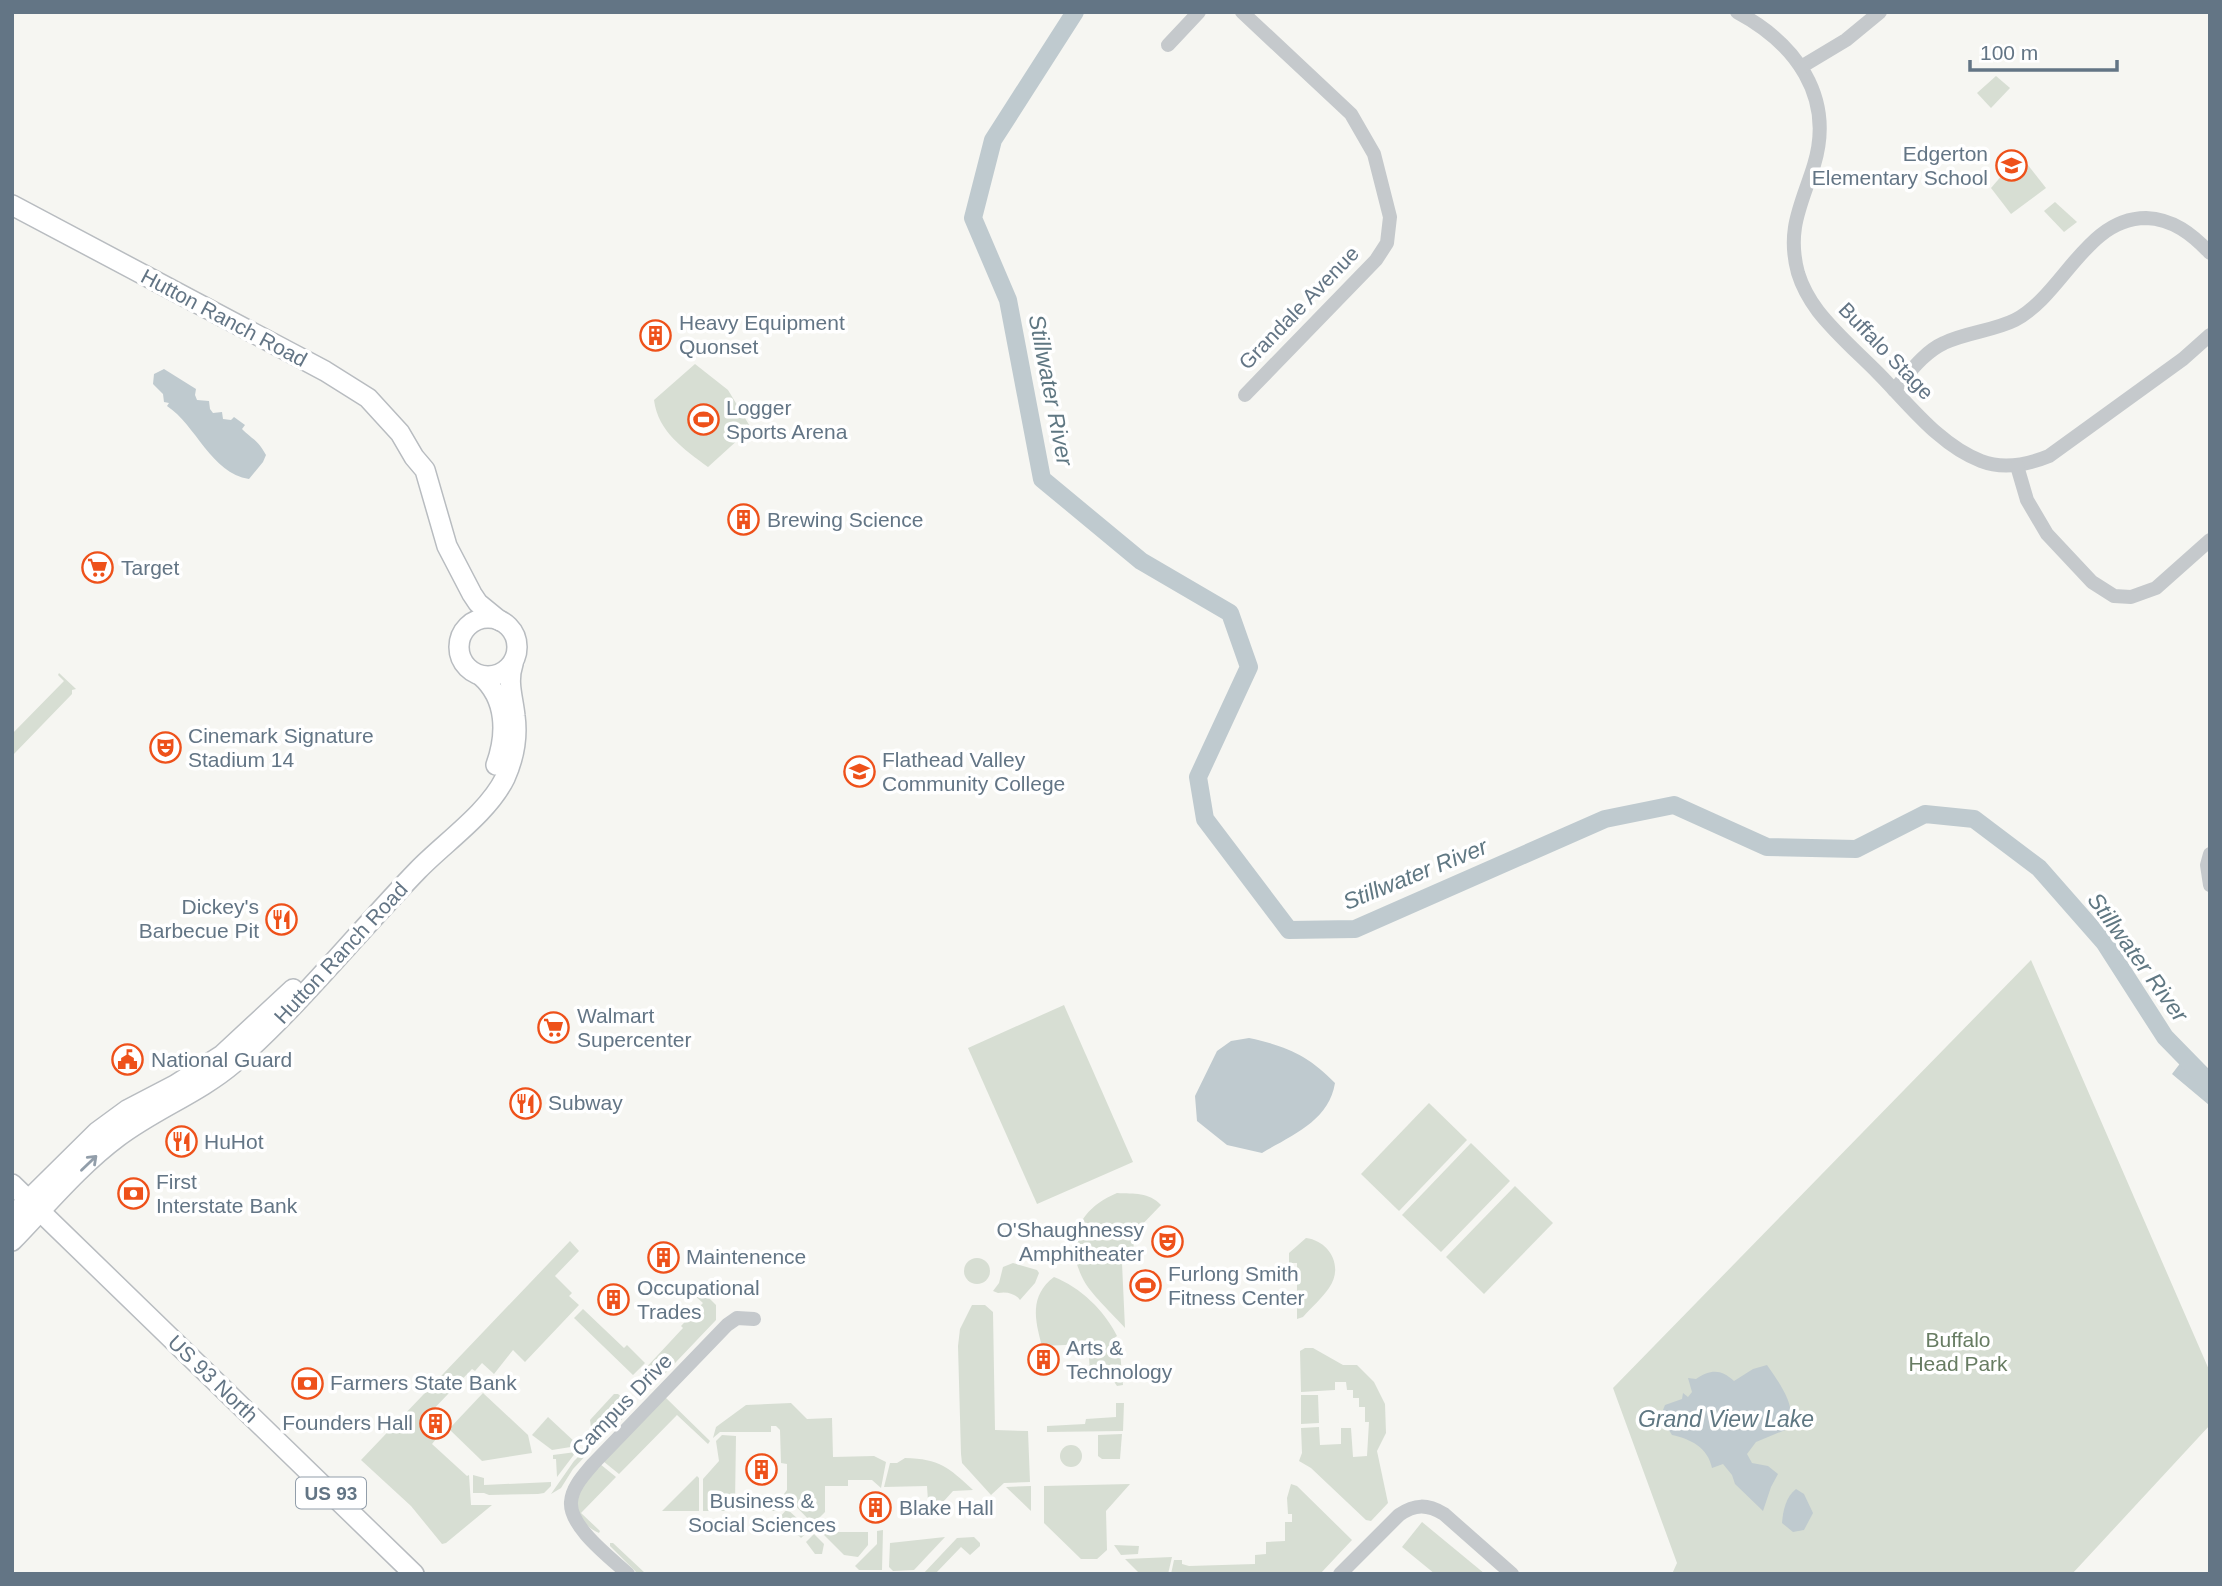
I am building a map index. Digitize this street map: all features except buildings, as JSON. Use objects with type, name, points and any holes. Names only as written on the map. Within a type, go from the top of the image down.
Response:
[{"type":"main road","name":"Hutton Ranch Road","points":[[12,205],[343,380],[368,398],[387,416],[425,470],[442,531],[462,576],[478,603],[500,621]]},
{"type":"main road","name":"Hutton Ranch Road","points":[[414,457],[432,536],[465,609],[467,621],[464,631]]},
{"type":"main road","points":[[487,618],[500,621],[511,629],[515,636],[517,652],[513,664],[499,675],[481,676],[473,672],[461,659],[460,641],[464,631],[478,620],[487,618]]},
{"type":"main road","name":"Hutton Ranch Road","points":[[35,1206],[118,1137],[201,1087],[235,1062],[293,1007],[418,869],[493,796],[503,780],[516,738],[510,684],[513,664]]},
{"type":"main road","name":"Hutton Ranch Road","points":[[35,1206],[74,1153],[106,1125],[127,1110],[202,1069],[233,1045],[284,998],[483,789],[499,757],[503,729],[498,698],[494,689],[481,676]]},
{"type":"main road","name":"US 93 North","points":[[12,1184],[414,1574]]},
{"type":"main road","points":[[12,1216],[35,1206]]},
{"type":"main road","points":[[12,1241],[35,1206]]},
{"type":"street","points":[[1168,44],[1199,12]]},
{"type":"street","name":"Grandale Avenue","points":[[1242,12],[1351,114],[1374,154],[1390,217],[1387,243],[1376,260],[1245,395]]},
{"type":"street","name":"Buffalo Stage","points":[[1737,12],[1777,39],[1801,67],[1815,97],[1819,131],[1814,165],[1798,207],[1794,229],[1794,252],[1807,294],[1818,312],[1894,390],[1933,429],[1961,451],[1992,465],[2017,466],[2037,461],[2060,450],[2183,359],[2210,335]]},
{"type":"street","points":[[1801,67],[1846,40],[1880,12]]},
{"type":"street","points":[[1894,390],[1938,346],[1955,338],[2015,320],[2030,310],[2100,235],[2120,223],[2142,218],[2163,220],[2183,229],[2210,253]]},
{"type":"street","points":[[2017,466],[2027,500],[2047,534],[2092,582],[2114,596],[2131,597],[2156,588],[2210,540]]},
{"type":"street","points":[[2210,854],[2207,874],[2210,885]]},
{"type":"street","name":"Campus Drive","points":[[628,1574],[579,1527],[571,1503],[575,1490],[593,1464],[727,1325],[737,1318],[754,1319]]},
{"type":"street","points":[[1340,1574],[1399,1514],[1416,1506],[1426,1506],[1444,1514],[1512,1574]]},
{"type":"green space","points":[[1996,76],[2010,88],[1991,108],[1977,93]]},
{"type":"green space","points":[[2024,160],[2046,188],[2011,214],[1991,188],[2010,166]]},
{"type":"green space","points":[[2055,202],[2077,222],[2064,232],[2044,211]]},
{"type":"green space","name":"Logger Sports Arena","points":[[695,364],[728,390],[751,428],[708,467],[667,431],[656,411],[654,400]]},
{"type":"green space","points":[[59,673],[76,689],[72,690],[72,694],[12,756],[12,734],[64,681]]},
{"type":"green space","name":"Buffalo Head Park","points":[[2031,960],[2210,1372],[2210,1425],[2072,1574],[1672,1574],[1677,1563],[1613,1388]]},
{"type":"green space","points":[[1064,1005],[1133,1162],[1037,1204],[968,1048]]},
{"type":"green space","points":[[1429,1103],[1467,1140],[1399,1211],[1361,1174]]},
{"type":"green space","points":[[1471,1143],[1510,1181],[1441,1252],[1402,1215]]},
{"type":"green space","points":[[1515,1186],[1553,1223],[1484,1294],[1446,1257]]},
{"type":"green space","points":[[1117,1193],[1146,1196],[1161,1205],[1135,1232],[1132,1262],[1122,1263],[1125,1328],[1085,1283],[1075,1250],[1075,1238],[1085,1216],[1104,1199]]},
{"type":"green space","points":[[1306,1238],[1322,1244],[1328,1250],[1335,1264],[1335,1272],[1326,1292],[1303,1317],[1297,1319],[1297,1263],[1289,1263],[1289,1253]]},
{"type":"green space","points":[[570,1241],[579,1251],[555,1276],[572,1293],[569,1296],[579,1305],[525,1362],[513,1350],[494,1374],[482,1363],[475,1371],[472,1369],[421,1425],[436,1439],[432,1444],[469,1475],[471,1505],[492,1505],[442,1544],[411,1506],[361,1460]]},
{"type":"green space","points":[[977,1258],[986,1262],[990,1271],[986,1280],[977,1284],[968,1280],[964,1271],[968,1262]]},
{"type":"green space","points":[[1013,1263],[1039,1273],[1035,1283],[1020,1300],[1005,1292],[993,1291],[999,1283],[1003,1267]]},
{"type":"green space","points":[[1054,1277],[1082,1293],[1099,1309],[1112,1327],[1117,1336],[1113,1339],[1120,1352],[1123,1385],[1117,1386],[1107,1371],[1090,1372],[1088,1344],[1042,1346],[1036,1318],[1037,1300],[1046,1284]]},
{"type":"green space","points":[[697,1291],[703,1292],[716,1305],[716,1320],[656,1383],[643,1371],[703,1303],[693,1294]]},
{"type":"green space","points":[[972,1305],[985,1305],[993,1312],[995,1430],[1028,1431],[1030,1482],[1004,1483],[991,1495],[962,1463],[961,1454],[958,1346],[960,1329]]},
{"type":"green space","points":[[583,1309],[624,1348],[627,1345],[645,1363],[633,1375],[574,1318]]},
{"type":"green space","points":[[1313,1348],[1343,1365],[1357,1365],[1374,1382],[1385,1404],[1386,1433],[1377,1451],[1388,1503],[1371,1521],[1366,1520],[1311,1468],[1299,1461],[1302,1453],[1301,1428],[1319,1427],[1320,1445],[1341,1444],[1341,1428],[1351,1428],[1353,1457],[1367,1456],[1369,1422],[1365,1422],[1365,1407],[1359,1407],[1359,1398],[1353,1398],[1353,1390],[1347,1390],[1346,1382],[1335,1382],[1335,1390],[1301,1392],[1300,1351]]},
{"type":"green space","points":[[483,1393],[528,1435],[532,1453],[482,1461],[449,1429]]},
{"type":"green space","points":[[614,1394],[626,1401],[596,1432],[591,1427],[590,1420]]},
{"type":"green space","points":[[1301,1395],[1318,1395],[1319,1423],[1301,1424]]},
{"type":"green space","points":[[665,1397],[710,1441],[708,1444],[677,1415],[619,1474],[603,1461]]},
{"type":"green space","points":[[791,1403],[807,1419],[832,1418],[833,1457],[874,1456],[886,1462],[881,1488],[872,1480],[848,1480],[848,1486],[825,1486],[825,1512],[813,1524],[784,1494],[787,1490],[787,1464],[781,1463],[780,1430],[776,1426],[771,1426],[771,1432],[720,1432],[713,1438],[716,1427],[746,1405]]},
{"type":"green space","points":[[1116,1403],[1124,1403],[1123,1431],[1047,1432],[1047,1426],[1085,1424],[1086,1419],[1116,1417]]},
{"type":"green space","points":[[628,1404],[618,1423],[600,1433]]},
{"type":"green space","points":[[548,1417],[577,1446],[552,1450],[532,1435]]},
{"type":"green space","points":[[1122,1434],[1120,1459],[1102,1459],[1098,1456],[1098,1435]]},
{"type":"green space","points":[[722,1435],[736,1436],[735,1503],[742,1503],[742,1511],[703,1511],[703,1479],[719,1461],[716,1441]]},
{"type":"green space","points":[[1071,1445],[1079,1448],[1082,1456],[1079,1464],[1071,1467],[1063,1464],[1060,1456],[1063,1448]]},
{"type":"green space","points":[[585,1450],[588,1453],[573,1469],[561,1488],[551,1494],[574,1461]]},
{"type":"green space","points":[[576,1452],[557,1477],[556,1459],[553,1459],[553,1455]]},
{"type":"green space","points":[[905,1458],[935,1462],[957,1475],[973,1490],[953,1491],[943,1502],[928,1501],[927,1486],[884,1487],[890,1463],[897,1463]]},
{"type":"green space","points":[[600,1464],[616,1477],[581,1513],[599,1533],[580,1517],[576,1498],[582,1484]]},
{"type":"green space","points":[[473,1475],[484,1478],[484,1485],[551,1482],[551,1486],[544,1493],[538,1494],[473,1493]]},
{"type":"green space","points":[[697,1476],[699,1511],[662,1511]]},
{"type":"green space","points":[[1130,1484],[1106,1511],[1107,1550],[1097,1559],[1081,1559],[1044,1523],[1044,1486]]},
{"type":"green space","points":[[1291,1484],[1297,1486],[1352,1540],[1320,1574],[1171,1574],[1174,1560],[1182,1560],[1182,1564],[1189,1566],[1255,1564],[1255,1555],[1266,1554],[1266,1542],[1285,1541],[1285,1522],[1292,1522],[1292,1514],[1288,1514],[1287,1498]]},
{"type":"green space","points":[[1031,1486],[1031,1511],[1006,1487]]},
{"type":"green space","points":[[778,1500],[783,1505],[778,1511],[746,1511],[746,1503],[776,1503]]},
{"type":"green space","points":[[787,1509],[810,1530],[801,1538],[780,1517]]},
{"type":"green space","points":[[832,1519],[832,1532],[868,1532],[868,1545],[858,1557],[844,1555],[820,1531]]},
{"type":"green space","points":[[1422,1522],[1485,1574],[1435,1574],[1402,1547]]},
{"type":"green space","points":[[883,1530],[882,1570],[859,1570],[855,1566],[877,1544],[877,1531]]},
{"type":"green space","points":[[814,1534],[824,1544],[822,1554],[815,1554],[806,1542]]},
{"type":"green space","points":[[945,1537],[914,1570],[893,1571],[889,1567],[890,1543]]},
{"type":"green space","points":[[974,1537],[980,1546],[970,1555],[961,1547],[935,1574],[923,1574],[957,1538]]},
{"type":"green space","points":[[610,1543],[613,1543],[646,1574],[638,1574]]},
{"type":"green space","points":[[1114,1545],[1139,1546],[1138,1554],[1121,1555]]},
{"type":"green space","points":[[1172,1557],[1168,1574],[1140,1574],[1125,1559]]},
{"type":"water","points":[[164,369],[196,389],[197,400],[209,401],[213,413],[222,412],[223,419],[231,420],[234,417],[245,425],[242,429],[258,443],[266,455],[249,479],[224,468],[167,406],[169,403],[164,402],[163,394],[153,384],[154,374]]},
{"type":"water","points":[[1249,1038],[1296,1053],[1335,1083],[1325,1107],[1308,1126],[1262,1153],[1227,1145],[1197,1121],[1195,1096],[1217,1051],[1231,1041]]},
{"type":"water","points":[[2188,1053],[2210,1074],[2210,1110],[2209,1105],[2172,1074]]},
{"type":"water","name":"Grand View Lake","points":[[1767,1365],[1786,1395],[1791,1419],[1790,1428],[1756,1442],[1747,1454],[1752,1463],[1768,1466],[1778,1474],[1763,1511],[1735,1484],[1723,1464],[1712,1468],[1703,1450],[1686,1439],[1672,1435],[1662,1419],[1665,1405],[1682,1399],[1683,1393],[1688,1397],[1692,1392],[1688,1378],[1696,1379],[1706,1373],[1716,1372],[1725,1374],[1734,1381],[1753,1369]]},
{"type":"water","points":[[1796,1489],[1804,1494],[1813,1513],[1804,1530],[1793,1532],[1782,1523],[1786,1504]]},
{"type":"waterway","name":"Stillwater River","points":[[1075,12],[993,140],[973,218],[1008,300],[1042,479],[1141,561],[1230,613],[1249,667],[1198,777],[1205,819],[1289,930],[1355,929],[1605,819],[1674,805],[1767,847],[1856,849],[1925,814],[1974,819],[2039,868],[2104,942],[2165,1037],[2210,1083]]},
{"type":"place","name":"Edgerton Elementary School","points":[[2011,166]]},
{"type":"place","name":"Heavy Equipment Quonset","points":[[656,335]]},
{"type":"place","name":"Logger Sports Arena","points":[[703,420]]},
{"type":"place","name":"Brewing Science","points":[[744,520]]},
{"type":"place","name":"Target","points":[[98,568]]},
{"type":"place","name":"Cinemark Signature Stadium 14","points":[[165,748]]},
{"type":"place","name":"Flathead Valley Community College","points":[[859,772]]},
{"type":"place","name":"Dickey's Barbecue Pit","points":[[282,919]]},
{"type":"place","name":"Walmart Supercenter","points":[[554,1028]]},
{"type":"place","name":"National Guard","points":[[128,1060]]},
{"type":"place","name":"Subway","points":[[525,1103]]},
{"type":"place","name":"HuHot","points":[[181,1142]]},
{"type":"place","name":"First Interstate Bank","points":[[133,1194]]},
{"type":"place","name":"O'Shaughnessy Amphitheater","points":[[1167,1242]]},
{"type":"place","name":"Maintenence","points":[[663,1257]]},
{"type":"place","name":"Furlong Smith Fitness Center","points":[[1145,1286]]},
{"type":"place","name":"Occupational Trades","points":[[614,1300]]},
{"type":"place","name":"Arts & Technology","points":[[1043,1360]]},
{"type":"place","name":"Farmers State Bank","points":[[307,1383]]},
{"type":"place","name":"Founders Hall","points":[[436,1423]]},
{"type":"place","name":"Business & Social Sciences","points":[[762,1469]]},
{"type":"place","name":"Blake Hall","points":[[876,1508]]}]
